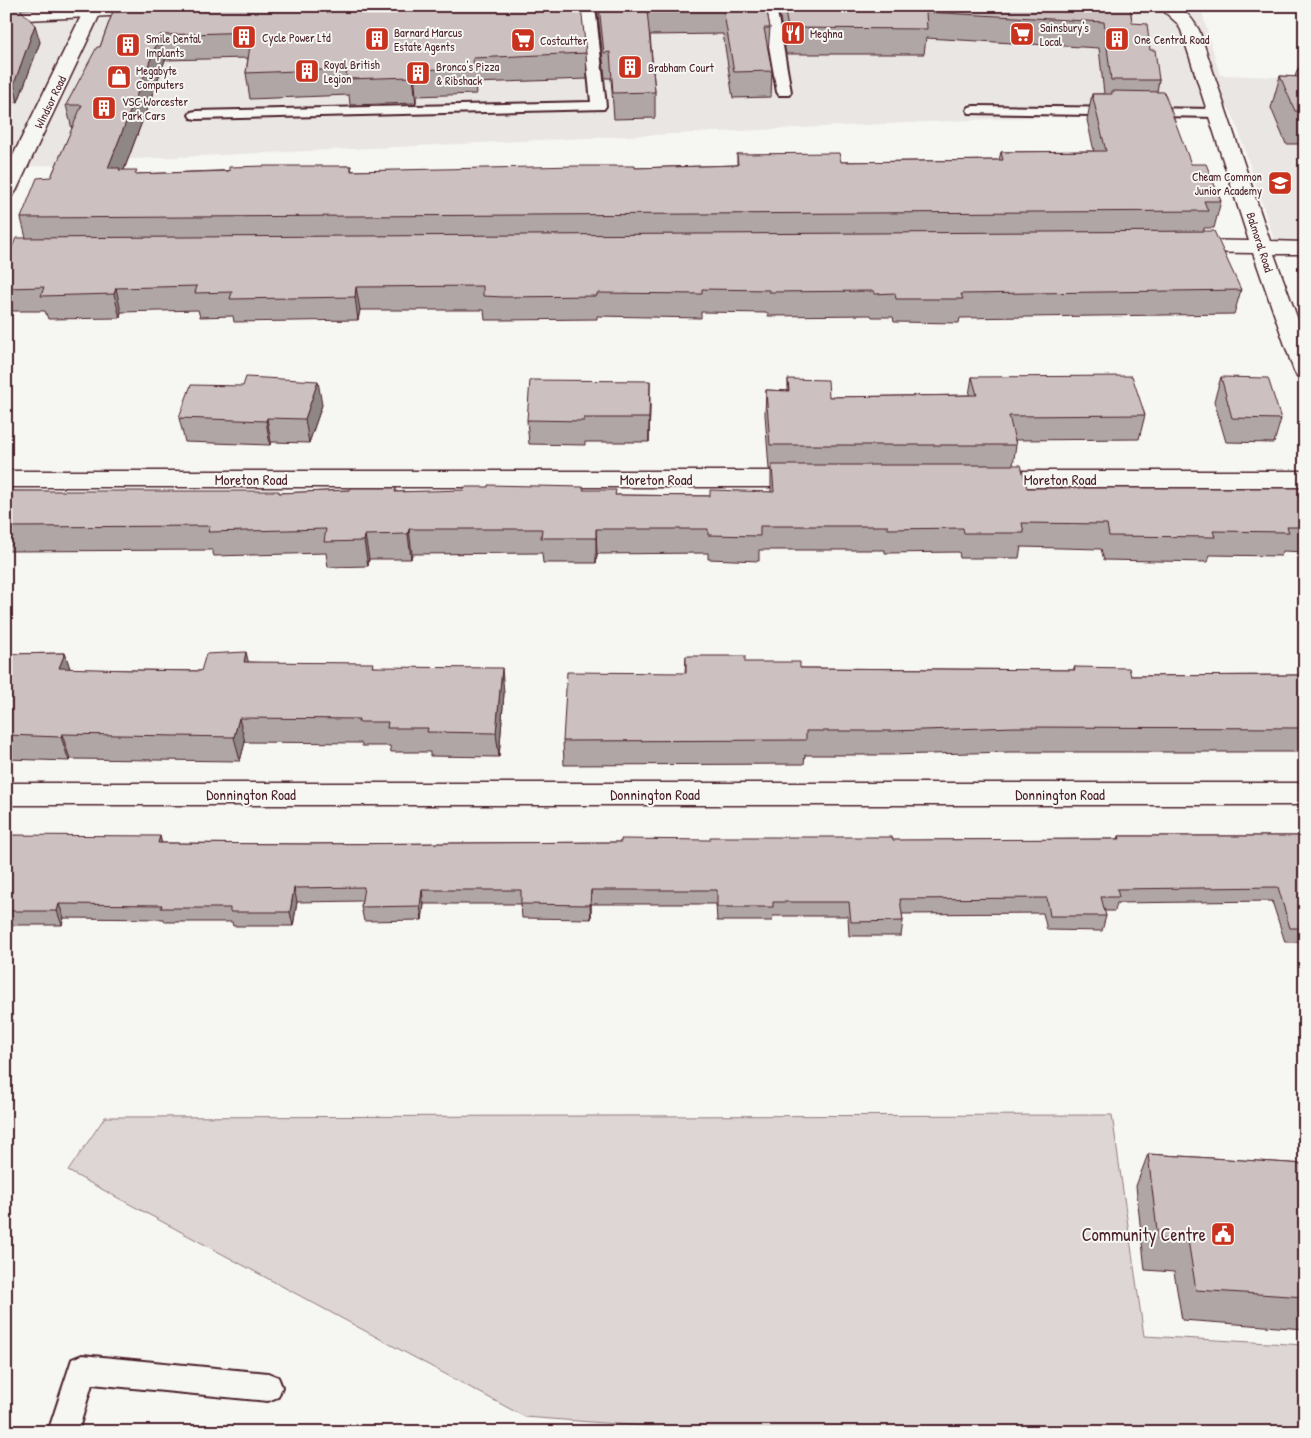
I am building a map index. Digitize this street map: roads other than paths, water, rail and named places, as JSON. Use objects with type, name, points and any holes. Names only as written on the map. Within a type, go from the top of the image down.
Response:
[{"type":"street","name":"Balmoral Road","points":[[1166,6],[1184,20],[1190,30],[1219,113],[1261,246],[1305,371]]},
{"type":"street","points":[[6,16],[92,12],[114,8],[169,9]]},
{"type":"street","name":"Windsor Road","points":[[6,191],[13,166],[92,12]]},
{"type":"street","points":[[1161,247],[1261,246],[1305,248]]},
{"type":"street","name":"Moreton Road","points":[[6,479],[825,479]]},
{"type":"street","name":"Moreton Road","points":[[965,479],[1305,479]]},
{"type":"street","name":"Donnington Road","points":[[6,794],[1305,794]]},
{"type":"lane","points":[[196,115],[598,106],[588,6]]},
{"type":"lane","points":[[769,6],[784,92]]},
{"type":"lane","points":[[974,110],[1219,113]]},
{"type":"lane","points":[[63,1432],[82,1369],[268,1388]]},
{"type":"place","name":"Meghna","points":[[793,33]]},
{"type":"place","name":"Sainsbury's Local","points":[[1022,34]]},
{"type":"place","name":"Cycle Power Ltd","points":[[244,37]]},
{"type":"place","name":"Barnard Marcus Estate Agents","points":[[377,39]]},
{"type":"place","name":"One Central Road","points":[[1117,39]]},
{"type":"place","name":"Costcutter","points":[[523,40]]},
{"type":"place","name":"Smile Dental Implants","points":[[128,45]]},
{"type":"place","name":"Brabham Court","points":[[630,67]]},
{"type":"place","name":"Royal British Legion","points":[[307,71]]},
{"type":"place","name":"Bronco's Pizza & Ribshack","points":[[418,73]]},
{"type":"place","name":"Megabyte Computers","points":[[119,77]]},
{"type":"place","name":"VSC Worcester Park Cars","points":[[104,108]]},
{"type":"place","name":"Cheam Common Junior Academy","points":[[1280,183]]},
{"type":"place","name":"Community Centre","points":[[1223,1234]]}]
